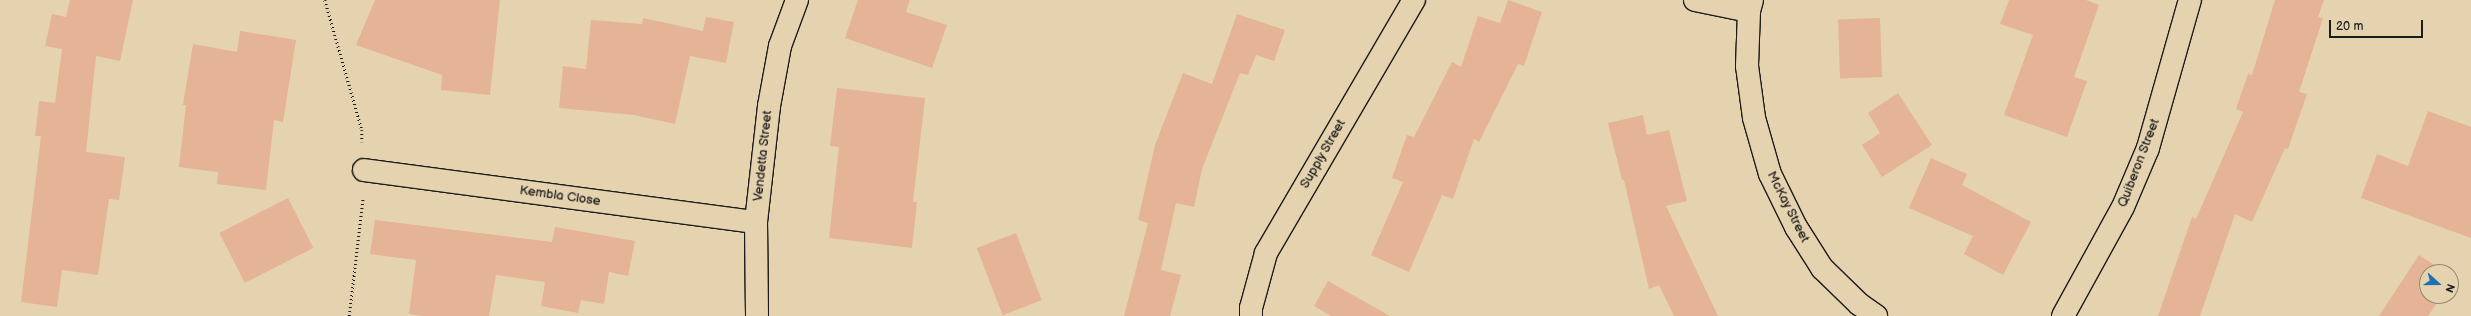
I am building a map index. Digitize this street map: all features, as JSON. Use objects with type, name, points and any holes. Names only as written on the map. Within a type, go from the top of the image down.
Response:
[{"type":"street","name":"Vendetta Street","points":[[756,316],[756,222],[769,106],[780,46],[797,0]]},
{"type":"street","name":"Supply Street","points":[[1250,316],[1266,253],[1414,0]]},
{"type":"street","points":[[1695,0],[1750,6]]},
{"type":"street","name":"Quiberon Street","points":[[2063,316],[2123,207],[2148,148],[2190,0]]},
{"type":"street","name":"McKay Street","points":[[1750,6],[1748,73],[1754,118],[1770,174],[1796,227],[1822,268],[1859,304],[1876,316]]},
{"type":"street","name":"Kembla Close","points":[[364,170],[756,222]]},
{"type":"path","points":[[325,0],[362,130],[364,170],[363,206],[350,316]]},
{"type":"building","points":[[70,0],[133,0],[120,61],[96,56],[86,152],[125,157],[119,200],[109,199],[98,275],[62,270],[57,307],[21,302],[41,136],[35,136],[39,101],[55,103],[62,49],[45,46],[52,14],[66,17]]},
{"type":"building","points":[[375,0],[500,0],[490,95],[441,90],[442,75],[356,45]]},
{"type":"building","points":[[858,0],[910,0],[906,12],[947,25],[932,68],[845,38]]},
{"type":"building","points":[[1508,0],[1542,12],[1524,66],[1518,64],[1479,142],[1474,139],[1453,199],[1442,195],[1409,272],[1371,255],[1403,182],[1392,178],[1407,135],[1414,137],[1452,62],[1461,67],[1478,16],[1500,23]]},
{"type":"building","points":[[2009,0],[2086,0],[2099,5],[2074,77],[2087,81],[2067,137],[2004,115],[2033,35],[2000,24]]},
{"type":"building","points":[[2275,0],[2324,0],[2318,17],[2323,18],[2299,92],[2307,94],[2288,149],[2285,148],[2252,222],[2235,214],[2200,316],[2158,316],[2192,217],[2196,219],[2243,112],[2236,109],[2248,74],[2252,75]]},
{"type":"building","points":[[1237,14],[1285,30],[1274,61],[1256,55],[1248,75],[1240,73],[1202,169],[1194,207],[1176,203],[1161,270],[1181,275],[1170,316],[1124,316],[1148,223],[1138,220],[1155,145],[1183,73],[1212,84]]},
{"type":"building","points":[[706,17],[734,22],[726,63],[690,56],[675,124],[634,115],[559,108],[563,66],[586,69],[591,20],[642,24],[643,18],[703,31]]},
{"type":"building","points":[[1880,18],[1882,77],[1840,78],[1838,19]]},
{"type":"building","points":[[240,31],[296,40],[283,122],[274,120],[266,190],[217,184],[218,172],[179,167],[186,105],[183,105],[193,44],[237,52]]},
{"type":"building","points":[[837,88],[925,98],[913,202],[917,202],[912,248],[829,238],[839,147],[830,146]]},
{"type":"building","points":[[1898,93],[1932,145],[1882,177],[1862,145],[1880,133],[1868,113]]},
{"type":"building","points":[[2428,111],[2471,127],[2471,238],[2361,198],[2377,154],[2408,166]]},
{"type":"building","points":[[1643,115],[1647,135],[1669,130],[1687,201],[1666,206],[1718,316],[1674,316],[1659,285],[1649,289],[1624,180],[1622,180],[1608,123]]},
{"type":"building","points":[[1931,158],[1967,174],[1962,185],[2031,222],[2003,275],[1964,254],[1973,236],[1909,208]]},
{"type":"building","points":[[288,198],[313,248],[245,283],[219,233]]},
{"type":"building","points":[[375,220],[552,242],[555,227],[635,241],[628,276],[609,272],[604,304],[581,300],[578,313],[541,306],[545,282],[496,275],[489,316],[423,316],[409,314],[416,260],[370,254]]},
{"type":"building","points":[[1016,233],[1042,300],[1003,315],[977,248]]},
{"type":"building","points":[[2419,255],[2433,264],[2419,264],[2419,304],[2436,304],[2428,316],[2379,316]]},
{"type":"building","points":[[1328,281],[1390,316],[1331,316],[1314,306]]}]
